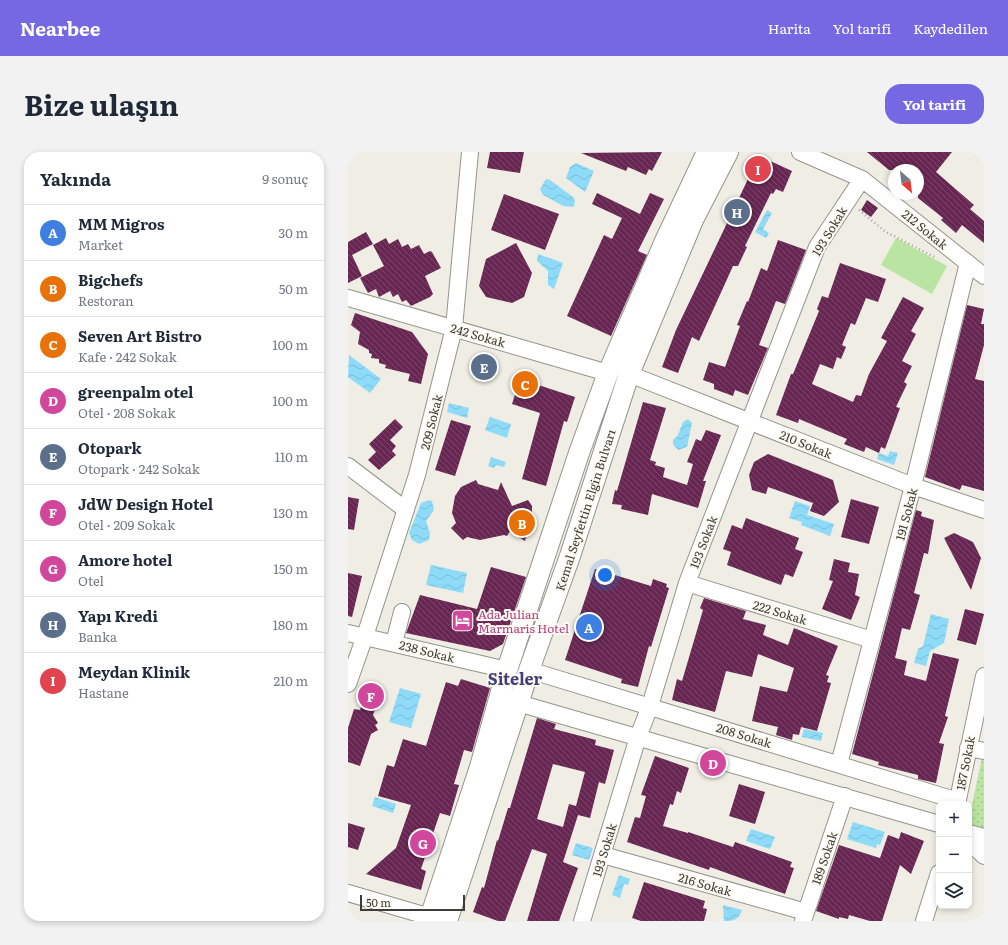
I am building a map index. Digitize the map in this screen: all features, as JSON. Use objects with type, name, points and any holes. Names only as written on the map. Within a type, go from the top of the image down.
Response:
[{"type":"main road","name":"Kemal Seyfettin Elgin Bulvarı","points":[[436,920],[507,670],[579,453],[608,373],[665,240],[707,152]]},
{"type":"main road","name":"Kemal Seyfettin Elgin Bulvarı","points":[[436,920],[518,703],[570,556],[630,374],[693,220],[728,152]]},
{"type":"street","name":"209 Sokak","points":[[348,684],[417,475],[454,328],[456,291],[470,152]]},
{"type":"street","name":"212 Sokak","points":[[800,152],[862,179],[984,276]]},
{"type":"street","name":"193 Sokak","points":[[582,921],[687,583],[817,247],[862,179]]},
{"type":"street","name":"191 Sokak","points":[[839,764],[914,486],[968,263]]},
{"type":"street","name":"242 Sokak","points":[[348,298],[608,373]]},
{"type":"street","name":"210 Sokak","points":[[630,374],[914,486],[984,510]]},
{"type":"street","points":[[348,466],[406,510]]},
{"type":"street","name":"222 Sokak","points":[[687,583],[872,640]]},
{"type":"street","points":[[394,643],[402,612]]},
{"type":"street","name":"238 Sokak","points":[[348,633],[507,670]]},
{"type":"street","name":"208 Sokak","points":[[529,670],[839,764],[952,801]]},
{"type":"street","name":"187 Sokak","points":[[958,801],[968,748],[984,676]]},
{"type":"street","points":[[518,703],[936,823]]},
{"type":"street","points":[[968,748],[984,751]]},
{"type":"street","name":"189 Sokak","points":[[804,917],[845,796]]},
{"type":"street","points":[[972,834],[984,837]]},
{"type":"street","points":[[972,845],[984,856]]},
{"type":"street","name":"216 Sokak","points":[[603,855],[804,917]]},
{"type":"street","points":[[924,921],[936,883]]},
{"type":"street","points":[[348,893],[436,920]]},
{"type":"path","points":[[848,201],[886,232],[939,260]]},
{"type":"green space","points":[[896,238],[947,266],[932,294],[881,265]]},
{"type":"green space","points":[[982,758],[984,758],[984,834],[972,832],[972,805]]},
{"type":"water","points":[[576,163],[594,171],[585,192],[566,178],[570,167]]},
{"type":"water","points":[[546,179],[550,180],[573,197],[575,200],[574,206],[566,207],[543,195],[540,189]]},
{"type":"water","points":[[767,210],[772,213],[763,229],[769,233],[766,238],[755,232]]},
{"type":"water","points":[[538,254],[563,263],[554,289],[548,285],[548,271],[537,261]]},
{"type":"water","points":[[349,355],[381,379],[370,393],[348,377]]},
{"type":"water","points":[[449,403],[469,408],[467,418],[447,412]]},
{"type":"water","points":[[490,417],[511,424],[507,438],[485,430]]},
{"type":"water","points":[[688,419],[692,423],[687,447],[678,450],[673,444],[673,440],[678,435],[683,422]]},
{"type":"water","points":[[890,451],[898,453],[894,465],[877,459],[879,453],[888,456]]},
{"type":"water","points":[[491,457],[506,462],[504,467],[496,465],[494,468],[488,466]]},
{"type":"water","points":[[429,500],[432,501],[434,510],[426,521],[430,533],[429,540],[419,544],[412,540],[409,533],[421,503]]},
{"type":"water","points":[[795,501],[810,506],[807,515],[834,524],[830,536],[801,525],[802,522],[789,518]]},
{"type":"water","points":[[431,565],[467,573],[463,593],[426,585]]},
{"type":"water","points":[[931,614],[949,619],[944,643],[930,651],[926,666],[914,663],[918,649],[923,646]]},
{"type":"water","points":[[400,688],[421,694],[411,728],[389,722]]},
{"type":"water","points":[[804,729],[823,733],[821,741],[802,737]]},
{"type":"water","points":[[375,797],[396,804],[393,813],[372,806]]},
{"type":"water","points":[[853,822],[885,832],[880,845],[877,844],[876,848],[847,839]]},
{"type":"water","points":[[751,829],[775,837],[770,849],[746,841]]},
{"type":"water","points":[[576,843],[593,848],[589,860],[572,855]]},
{"type":"water","points":[[619,875],[630,879],[628,885],[624,884],[620,898],[612,895]]},
{"type":"water","points":[[723,905],[742,910],[737,918],[730,921],[724,921]]},
{"type":"building","points":[[490,152],[524,152],[520,173],[487,168]]},
{"type":"building","points":[[662,152],[652,171],[649,169],[646,175],[628,167],[626,171],[581,153]]},
{"type":"building","points":[[867,152],[952,152],[936,172],[974,205],[970,209],[984,221],[984,243],[962,225],[956,233],[941,220],[943,218],[920,200],[924,200],[924,164],[888,164],[888,169]]},
{"type":"building","points":[[759,156],[792,171],[783,192],[776,189],[773,194],[771,193],[745,246],[747,247],[738,266],[733,266],[699,341],[692,337],[678,373],[662,367],[676,330]]},
{"type":"building","points":[[597,193],[640,214],[650,193],[664,199],[638,251],[647,255],[611,336],[567,316],[604,235],[612,239],[622,218],[592,204]]},
{"type":"building","points":[[504,194],[559,214],[545,250],[491,230]]},
{"type":"building","points":[[867,200],[878,208],[871,217],[861,210]]},
{"type":"building","points":[[366,232],[373,244],[352,255],[362,276],[348,283],[348,242]]},
{"type":"building","points":[[386,238],[389,244],[398,239],[402,247],[408,244],[411,249],[419,245],[424,254],[430,251],[432,252],[441,268],[425,276],[433,294],[430,297],[411,306],[406,300],[402,302],[398,294],[393,297],[390,291],[379,297],[376,289],[368,293],[360,278],[384,266],[373,245]]},
{"type":"building","points":[[778,240],[806,250],[785,304],[776,301],[759,345],[768,348],[748,395],[735,390],[733,396],[714,389],[714,384],[703,380],[709,362],[725,367],[740,326],[737,325],[747,301],[748,302],[761,268],[767,271]]},
{"type":"building","points":[[516,243],[532,273],[524,297],[512,303],[486,297],[479,286],[486,259]]},
{"type":"building","points":[[840,263],[886,279],[878,302],[866,298],[855,325],[851,323],[842,345],[846,347],[841,359],[837,357],[833,369],[820,364],[812,384],[853,402],[856,395],[861,396],[869,374],[887,341],[881,338],[903,297],[924,308],[911,331],[916,334],[902,361],[912,366],[904,382],[907,384],[896,407],[900,408],[885,449],[881,447],[879,453],[866,447],[864,452],[844,444],[847,439],[799,419],[798,423],[776,415],[791,374],[793,374],[819,311],[817,309],[822,296],[828,298]]},
{"type":"building","points":[[967,305],[984,309],[981,324],[984,324],[984,345],[975,379],[984,381],[984,491],[962,485],[960,490],[925,477]]},
{"type":"building","points":[[355,313],[412,332],[428,354],[421,384],[408,381],[410,374],[385,368],[386,365],[379,363],[379,359],[371,358],[372,354],[369,353],[369,350],[358,344],[360,332],[351,325]]},
{"type":"building","points":[[520,379],[575,397],[567,422],[564,421],[546,486],[522,479],[540,413],[512,404]]},
{"type":"building","points":[[643,402],[666,408],[650,460],[656,462],[655,465],[665,468],[663,477],[687,485],[693,464],[687,462],[696,439],[701,441],[706,430],[721,435],[703,481],[706,481],[698,508],[652,494],[648,515],[621,509],[622,505],[612,504],[615,490],[617,491]]},
{"type":"building","points":[[395,419],[403,427],[390,440],[396,446],[392,451],[396,455],[379,470],[368,460],[376,452],[369,444]]},
{"type":"building","points":[[451,420],[471,426],[455,476],[435,470]]},
{"type":"building","points":[[768,454],[833,480],[839,502],[824,516],[810,511],[813,503],[768,487],[766,494],[752,490],[749,475],[754,462]]},
{"type":"building","points":[[476,480],[478,484],[498,490],[501,482],[512,506],[528,500],[532,506],[532,514],[525,541],[510,531],[507,536],[504,535],[480,540],[467,537],[463,540],[451,528],[456,523],[452,513],[455,496],[461,487]]},
{"type":"building","points":[[348,497],[359,499],[354,530],[348,529]]},
{"type":"building","points":[[851,499],[879,507],[869,544],[841,537]]},
{"type":"building","points":[[916,510],[922,512],[921,516],[934,520],[928,554],[924,553],[914,593],[920,595],[910,630],[902,628],[895,658],[907,661],[904,675],[926,681],[933,653],[959,659],[945,716],[948,717],[939,743],[944,744],[936,783],[918,779],[918,775],[878,765],[879,762],[852,754]]},
{"type":"building","points":[[746,518],[799,538],[795,549],[803,552],[793,577],[785,574],[781,585],[727,565],[731,552],[723,549],[732,525],[742,529]]},
{"type":"building","points":[[954,533],[973,542],[981,558],[971,590],[944,538]]},
{"type":"building","points":[[834,559],[850,563],[848,572],[859,574],[855,595],[860,597],[851,620],[822,609],[833,581],[829,580]]},
{"type":"building","name":"Ada Julian Marmaris Hotel","points":[[491,567],[526,577],[503,644],[490,651],[406,633],[420,595],[477,609]]},
{"type":"building","points":[[595,569],[651,586],[653,579],[667,584],[666,587],[669,588],[651,647],[649,646],[638,687],[621,683],[622,679],[565,660]]},
{"type":"building","points":[[348,573],[362,576],[352,617],[348,616]]},
{"type":"building","points":[[704,598],[746,611],[743,619],[766,625],[763,635],[788,645],[794,628],[838,646],[826,675],[829,676],[827,682],[831,683],[817,731],[801,727],[799,735],[793,734],[792,740],[776,735],[778,727],[752,721],[760,686],[787,692],[794,668],[758,654],[752,677],[726,671],[715,712],[672,700],[677,679],[682,681],[703,610],[700,608]]},
{"type":"building","points":[[965,609],[984,614],[976,645],[957,640]]},
{"type":"building","points":[[461,679],[490,688],[472,752],[464,750],[454,784],[459,785],[450,816],[440,813],[421,869],[426,871],[421,890],[366,874],[396,848],[411,805],[378,796],[387,765],[394,767],[403,739],[426,746],[446,682],[458,686]]},
{"type":"building","points":[[367,688],[381,692],[373,715],[378,723],[375,725],[378,730],[371,734],[360,766],[348,762],[348,728],[354,709],[360,710]]},
{"type":"building","points":[[537,718],[556,724],[554,729],[596,740],[595,745],[614,750],[605,784],[599,782],[590,818],[578,815],[563,862],[578,868],[559,921],[527,921],[547,854],[532,849],[505,921],[498,921],[473,912],[482,887],[484,888],[497,840],[498,841],[508,808],[510,808]],"holes":[[[553,764],[585,772],[576,806],[569,804],[563,827],[537,819]]]},
{"type":"building","points":[[655,756],[689,768],[681,793],[677,791],[673,805],[670,804],[663,826],[688,832],[733,847],[735,842],[792,862],[790,867],[794,868],[785,894],[710,867],[709,870],[627,842],[635,817],[640,818],[646,796],[641,795]]},
{"type":"building","points":[[739,784],[765,792],[755,824],[729,816]]},
{"type":"building","points":[[348,823],[365,828],[358,850],[348,847]]},
{"type":"building","points":[[901,832],[924,841],[911,874],[900,865],[882,921],[870,921],[849,915],[848,919],[839,917],[839,919],[816,911],[839,845],[880,858],[888,835],[899,839]]},
{"type":"building","points":[[644,882],[705,901],[703,908],[707,909],[704,921],[641,921],[632,918]]},
{"type":"place","name":"Meydan Klinik","points":[[758,169]]},
{"type":"place","name":"Yapı Kredi","points":[[737,212]]},
{"type":"place","name":"Otopark","points":[[484,367]]},
{"type":"place","name":"Seven Art Bistro","points":[[525,384]]},
{"type":"place","name":"Bigchefs","points":[[522,523]]},
{"type":"place","name":"Ada Julian Marmaris Hotel","points":[[463,621]]},
{"type":"place","name":"MM Migros","points":[[589,627]]},
{"type":"place","name":"JdW Design Hotel","points":[[371,696]]},
{"type":"place","name":"greenpalm otel","points":[[713,763]]},
{"type":"place","name":"Amore hotel","points":[[423,843]]},
{"type":"district","name":"Siteler","points":[[515,678]]}]
